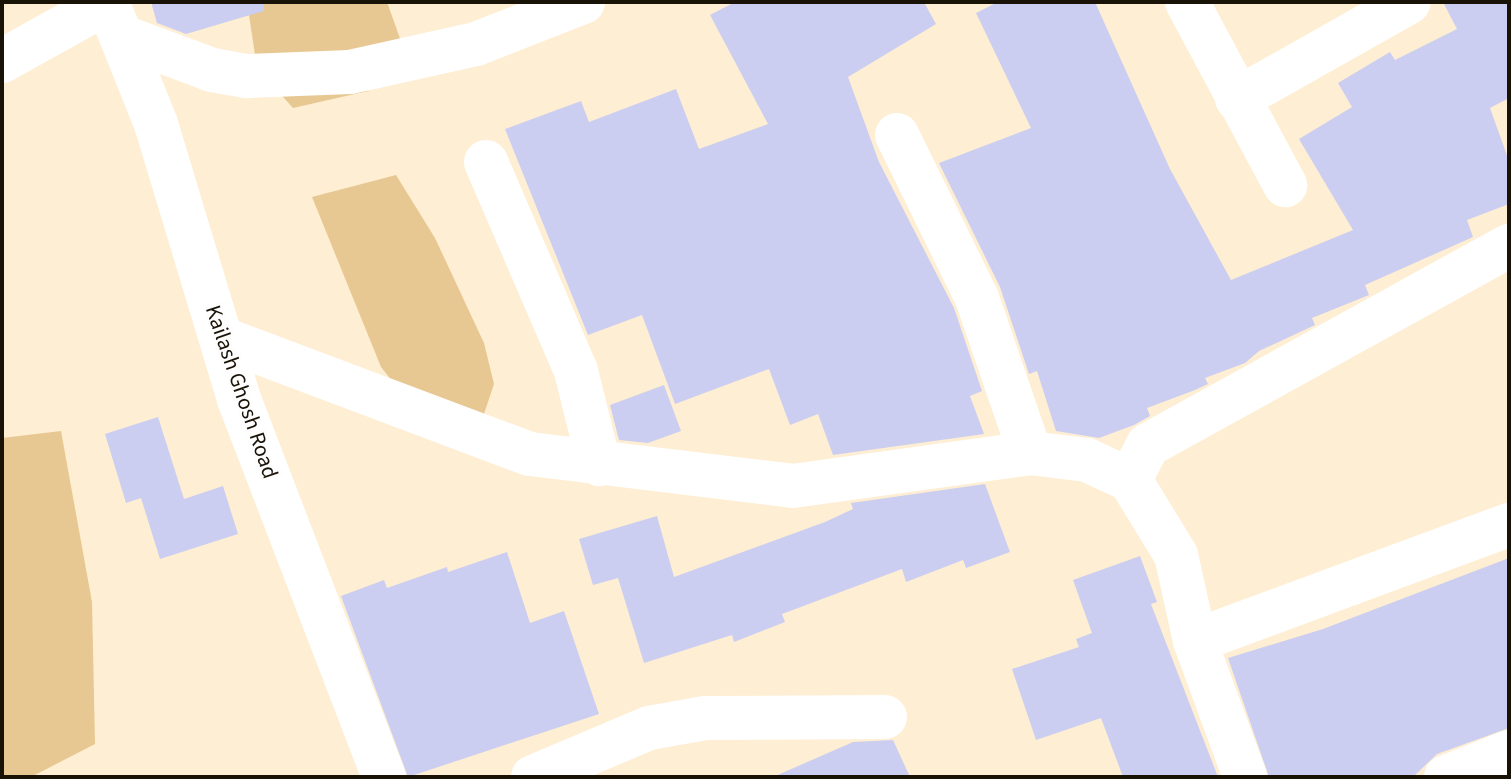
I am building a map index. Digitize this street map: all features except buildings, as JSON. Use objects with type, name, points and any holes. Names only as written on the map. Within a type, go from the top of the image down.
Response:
[{"type":"street","points":[[9,45],[112,14],[212,70],[247,76],[350,72],[476,44],[583,2]]},
{"type":"street","points":[[1187,2],[1285,185]]},
{"type":"street","points":[[1237,99],[1409,2]]},
{"type":"street","name":"Kailash Ghosh Road","points":[[112,14],[156,124],[240,402],[384,777]]},
{"type":"street","points":[[897,135],[977,298],[1030,453]]},
{"type":"street","points":[[486,162],[576,371],[599,464]]},
{"type":"street","points":[[1130,480],[1148,445],[1509,246]]},
{"type":"street","points":[[221,338],[530,454],[599,464],[793,486],[1030,453],[1087,460],[1130,480],[1176,555],[1195,641],[1245,777]]},
{"type":"street","points":[[1195,641],[1509,525]]},
{"type":"street","points":[[533,777],[649,728],[705,718],[885,717]]},
{"type":"street","points":[[1446,777],[1509,752]]},
{"type":"shaded area","points":[[247,2],[387,2],[407,58],[368,91],[293,108],[257,68]]},
{"type":"shaded area","points":[[396,175],[435,238],[484,343],[494,384],[481,423],[426,424],[381,367],[312,197]]},
{"type":"shaded area","points":[[61,431],[92,602],[95,744],[31,777],[2,777],[2,438]]}]
